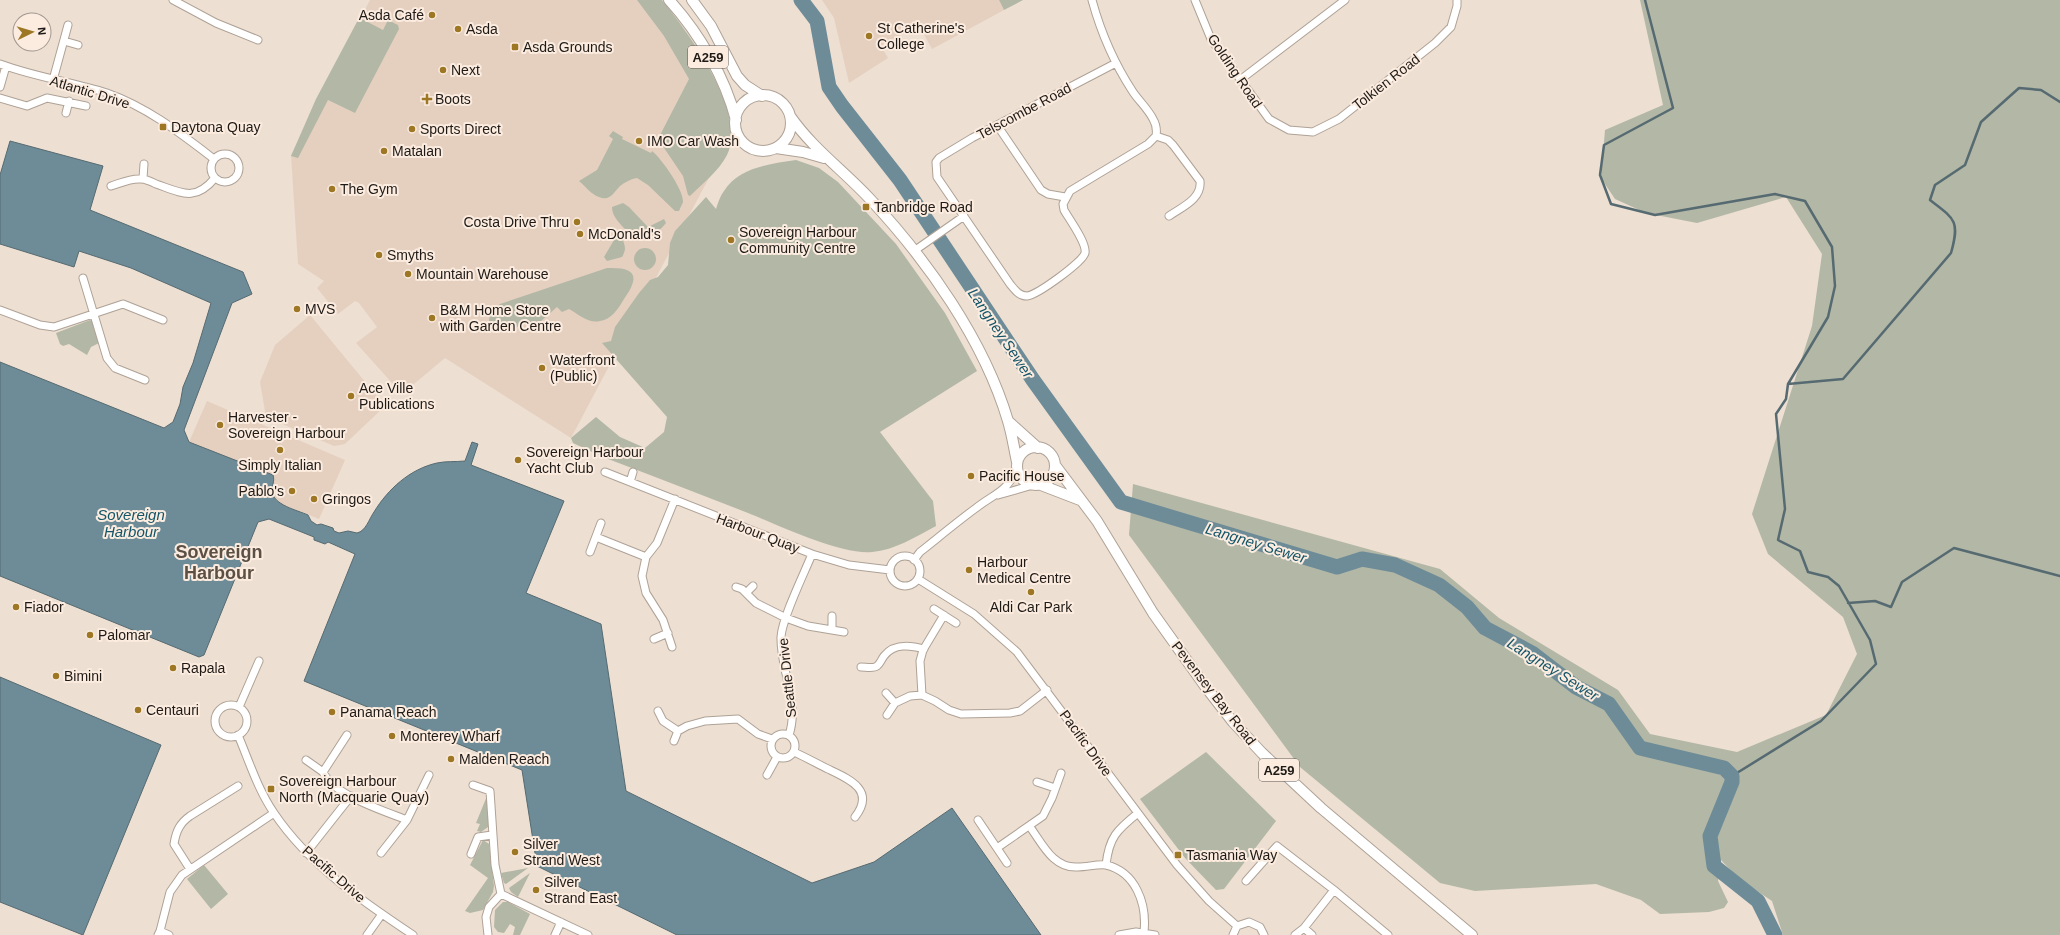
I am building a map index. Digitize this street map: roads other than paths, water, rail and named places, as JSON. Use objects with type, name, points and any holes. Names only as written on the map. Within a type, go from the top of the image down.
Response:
[{"type":"main road","name":"A259","points":[[669,0],[703,47],[726,91],[736,120]]},
{"type":"main road","name":"A259","points":[[692,0],[711,26],[737,76],[745,85],[762,96]]},
{"type":"main road","points":[[826,158],[803,152],[776,148],[763,151],[749,147],[739,136],[736,120],[740,109],[746,102],[753,98],[762,96],[777,99],[784,104],[790,116],[805,137],[869,198],[914,251],[944,293],[982,357],[1008,421],[1017,465],[1022,480],[1037,485],[1051,477],[1054,465],[1049,453],[1038,448],[1008,421]]},
{"type":"main road","points":[[776,148],[788,135],[791,128],[790,116]]},
{"type":"main road","points":[[1017,465],[1023,453],[1027,450],[1038,448]]},
{"type":"main road","name":"Pevensey Bay Road","points":[[1054,465],[1097,521],[1153,613],[1205,686],[1233,722],[1262,753],[1321,808],[1472,935]]},
{"type":"main road","name":"Pevensey Bay Road","points":[[1037,485],[1080,500]]},
{"type":"street","points":[[173,0],[216,23],[258,40]]},
{"type":"street","points":[[914,251],[964,216],[1018,294],[1026,296],[1036,292],[1078,264],[1086,252],[1085,244],[1064,210],[1065,198],[1070,192],[1148,144],[1156,136],[1157,130],[1153,119],[1133,92],[1116,63],[1105,40],[1092,0]]},
{"type":"street","name":"Golding Road","points":[[1195,0],[1211,39],[1240,80],[1269,119],[1289,130]]},
{"type":"street","points":[[1240,80],[1345,0]]},
{"type":"street","name":"Tolkien Road","points":[[1289,130],[1313,132],[1339,119],[1435,43],[1451,27],[1457,6],[1457,0]]},
{"type":"street","points":[[53,80],[68,25]]},
{"type":"street","points":[[64,41],[78,44]]},
{"type":"street","name":"Telscombe Road","points":[[964,216],[938,177],[936,162],[939,158],[972,138],[1116,63]]},
{"type":"street","points":[[0,87],[3,65]]},
{"type":"street","name":"Atlantic Drive","points":[[3,65],[53,80],[106,93],[140,107],[171,126],[214,159]]},
{"type":"street","points":[[0,98],[27,106],[47,98],[69,101],[86,106]]},
{"type":"street","points":[[66,113],[69,101]]},
{"type":"street","points":[[997,125],[1041,190],[1048,194],[1065,198]]},
{"type":"street","points":[[1156,136],[1168,140],[1173,145],[1200,181],[1201,188],[1198,195],[1169,216]]},
{"type":"street","points":[[221,154],[228,154],[236,159],[239,168],[236,176],[228,181],[219,181],[215,178],[211,171],[214,159],[221,154]]},
{"type":"street","points":[[143,178],[144,164]]},
{"type":"street","points":[[111,186],[129,180],[143,178],[179,192],[199,193],[215,178]]},
{"type":"street","points":[[84,278],[92,313],[107,358],[115,368],[145,380]]},
{"type":"street","points":[[0,310],[40,325],[54,327],[92,313],[123,304],[163,320]]},
{"type":"street","points":[[914,560],[920,552],[974,510],[998,495],[1012,481],[1017,465]]},
{"type":"street","name":"Harbour Quay","points":[[605,472],[812,554],[849,565],[890,570]]},
{"type":"street","points":[[630,482],[633,472]]},
{"type":"street","points":[[998,495],[1037,485]]},
{"type":"street","points":[[672,647],[662,620],[644,588],[642,576],[646,557],[657,543],[675,499]]},
{"type":"street","points":[[590,552],[601,523]]},
{"type":"street","points":[[596,537],[646,557]]},
{"type":"street","name":"Seattle Drive","points":[[789,734],[793,719],[781,638],[786,618],[812,554]]},
{"type":"street","points":[[909,557],[914,560],[919,568],[918,579],[907,586],[898,585],[892,579],[890,570],[894,561],[899,558],[909,557]]},
{"type":"street","name":"Pacific Drive","points":[[918,579],[974,614],[1008,643],[1047,690],[1177,865],[1209,901],[1237,926]]},
{"type":"street","points":[[746,593],[753,586]]},
{"type":"street","points":[[736,587],[766,608],[786,618],[808,626],[844,632]]},
{"type":"street","points":[[934,609],[956,623]]},
{"type":"street","points":[[922,695],[920,661],[924,649],[944,615]]},
{"type":"street","points":[[832,616],[832,629]]},
{"type":"street","points":[[654,639],[668,633]]},
{"type":"street","points":[[861,667],[875,668],[879,665],[885,655],[898,647],[913,646],[924,649]]},
{"type":"street","points":[[239,707],[259,661]]},
{"type":"street","points":[[887,715],[895,703],[910,696],[922,695],[936,701],[948,710],[961,714],[1000,714],[1020,711],[1047,690]]},
{"type":"street","points":[[886,693],[895,703]]},
{"type":"street","points":[[234,705],[239,707],[245,714],[246,724],[238,735],[227,737],[222,735],[218,731],[214,721],[216,713],[223,706],[234,705]]},
{"type":"street","points":[[658,711],[663,721],[678,731]]},
{"type":"street","points":[[674,741],[678,731],[705,721],[738,718],[758,734],[772,739]]},
{"type":"street","points":[[779,734],[789,734],[795,742],[794,752],[786,758],[777,757],[771,750],[772,739],[779,734]]},
{"type":"street","name":"Pacific Drive","points":[[238,735],[266,800],[274,813],[306,853],[382,914],[413,935]]},
{"type":"street","points":[[323,772],[347,735]]},
{"type":"street","points":[[794,752],[856,784],[863,798],[860,811],[855,817]]},
{"type":"street","points":[[767,775],[777,757]]},
{"type":"street","points":[[306,760],[323,772],[327,780],[351,796],[407,820]]},
{"type":"street","points":[[998,848],[1030,827],[1043,816],[1061,773]]},
{"type":"street","points":[[381,853],[407,820],[429,774]]},
{"type":"street","points":[[1037,782],[1055,788]]},
{"type":"street","points":[[473,785],[490,791],[495,865],[501,894]]},
{"type":"street","points":[[190,869],[174,844],[176,832],[184,821],[190,816],[238,786]]},
{"type":"street","points":[[306,853],[351,796]]},
{"type":"street","points":[[169,935],[159,933],[170,892],[182,875],[274,813]]},
{"type":"street","points":[[1106,865],[1111,839],[1119,828],[1138,813]]},
{"type":"street","points":[[978,820],[1007,863]]},
{"type":"street","points":[[1030,827],[1050,855],[1060,863],[1078,867],[1093,864],[1106,865],[1124,874],[1135,886],[1144,913],[1144,932]]},
{"type":"street","points":[[471,854],[478,837],[492,836]]},
{"type":"street","points":[[1246,881],[1277,846],[1334,890],[1388,935]]},
{"type":"street","points":[[1295,935],[1304,928],[1334,890]]},
{"type":"street","points":[[501,894],[588,935]]},
{"type":"street","points":[[490,935],[486,917],[489,907],[501,894]]},
{"type":"street","points":[[367,935],[382,914]]},
{"type":"street","points":[[555,935],[561,922]]},
{"type":"street","points":[[1233,935],[1237,926],[1243,923],[1255,924],[1260,927],[1264,935]]},
{"type":"street","points":[[1304,928],[1312,935]]},
{"type":"street","points":[[1119,935],[1144,932],[1155,935]]},
{"type":"water","name":"Sovereign Harbour","points":[[10,141],[103,166],[90,210],[243,272],[252,294],[232,303],[184,430],[189,442],[273,475],[274,479],[272,491],[276,500],[292,509],[308,515],[311,521],[317,525],[321,524],[333,528],[334,531],[339,533],[348,531],[357,533],[363,530],[386,495],[401,481],[427,466],[440,462],[465,461],[472,442],[478,444],[471,465],[564,501],[526,593],[601,624],[626,791],[812,883],[874,862],[952,808],[1041,935],[677,935],[537,866],[522,770],[304,681],[355,554],[328,542],[325,544],[314,540],[314,537],[269,519],[258,522],[204,655],[199,657],[0,576],[0,362],[164,428],[173,422],[180,404],[183,387],[193,363],[211,303],[131,268],[79,251],[74,267],[0,244],[0,175]]},
{"type":"water","points":[[0,677],[161,745],[83,935],[0,902]]},
{"type":"waterway","name":"Langney Sewer","points":[[801,0],[817,21],[829,87],[900,180],[1033,380],[1121,502],[1337,567],[1362,559],[1395,565],[1439,585],[1467,607],[1485,628],[1532,653],[1576,687],[1609,704],[1640,748],[1724,768],[1732,776],[1732,782],[1710,836],[1714,866],[1758,901],[1775,935]]},
{"type":"waterway","points":[[1645,0],[1673,108],[1604,145],[1600,175],[1611,204],[1655,215],[1775,194],[1805,201],[1832,247],[1835,286],[1828,317],[1788,384],[1786,399],[1776,414],[1785,509],[1778,540],[1800,551],[1808,572],[1828,577],[1839,586],[1870,640],[1876,664],[1821,721],[1732,776]]},
{"type":"waterway","points":[[1788,384],[1843,379],[1951,253],[1954,242],[1955,227],[1950,217],[1930,200],[1935,185],[1965,165],[1981,122],[2019,88],[2041,90],[2060,102]]},
{"type":"waterway","points":[[1848,603],[1875,601],[1891,607],[1902,582],[1954,548],[2060,576]]},
{"type":"place","name":"Asda Café","points":[[432,15]]},
{"type":"place","name":"Asda","points":[[458,29]]},
{"type":"place","name":"St Catherine's College","points":[[869,36]]},
{"type":"place","name":"Asda Grounds","points":[[515,47]]},
{"type":"place","name":"Next","points":[[443,70]]},
{"type":"place","name":"Boots","points":[[427,99]]},
{"type":"place","name":"Daytona Quay","points":[[163,127]]},
{"type":"place","name":"Sports Direct","points":[[412,129]]},
{"type":"place","name":"IMO Car Wash","points":[[639,141]]},
{"type":"place","name":"Matalan","points":[[384,151]]},
{"type":"place","name":"The Gym","points":[[332,189]]},
{"type":"place","name":"Tanbridge Road","points":[[866,207]]},
{"type":"place","name":"Costa Drive Thru","points":[[577,222]]},
{"type":"place","name":"McDonald's","points":[[580,234]]},
{"type":"place","name":"Sovereign Harbour Community Centre","points":[[731,240]]},
{"type":"place","name":"Smyths","points":[[379,255]]},
{"type":"place","name":"Mountain Warehouse","points":[[408,274]]},
{"type":"place","name":"MVS","points":[[297,309]]},
{"type":"place","name":"B&M Home Store with Garden Centre","points":[[432,318]]},
{"type":"place","name":"Waterfront (Public)","points":[[542,368]]},
{"type":"place","name":"Ace Ville Publications","points":[[351,396]]},
{"type":"place","name":"Harvester - Sovereign Harbour","points":[[220,425]]},
{"type":"place","name":"Simply Italian","points":[[280,450]]},
{"type":"place","name":"Sovereign Harbour Yacht Club","points":[[518,460]]},
{"type":"place","name":"Pacific House","points":[[971,476]]},
{"type":"place","name":"Pablo's","points":[[292,491]]},
{"type":"place","name":"Gringos","points":[[314,499]]},
{"type":"place","name":"Harbour Medical Centre","points":[[969,570]]},
{"type":"place","name":"Aldi Car Park","points":[[1031,592]]},
{"type":"place","name":"Fiador","points":[[16,607]]},
{"type":"place","name":"Palomar","points":[[90,635]]},
{"type":"place","name":"Rapala","points":[[173,668]]},
{"type":"place","name":"Bimini","points":[[56,676]]},
{"type":"place","name":"Centauri","points":[[138,710]]},
{"type":"place","name":"Panama Reach","points":[[332,712]]},
{"type":"place","name":"Monterey Wharf","points":[[392,736]]},
{"type":"place","name":"Malden Reach","points":[[451,759]]},
{"type":"place","name":"Sovereign Harbour North (Macquarie Quay)","points":[[271,789]]},
{"type":"place","name":"Silver Strand West","points":[[515,852]]},
{"type":"place","name":"Tasmania Way","points":[[1178,855]]},
{"type":"place","name":"Silver Strand East","points":[[536,890]]},
{"type":"district","name":"Sovereign Harbour","points":[[219,562]]}]
